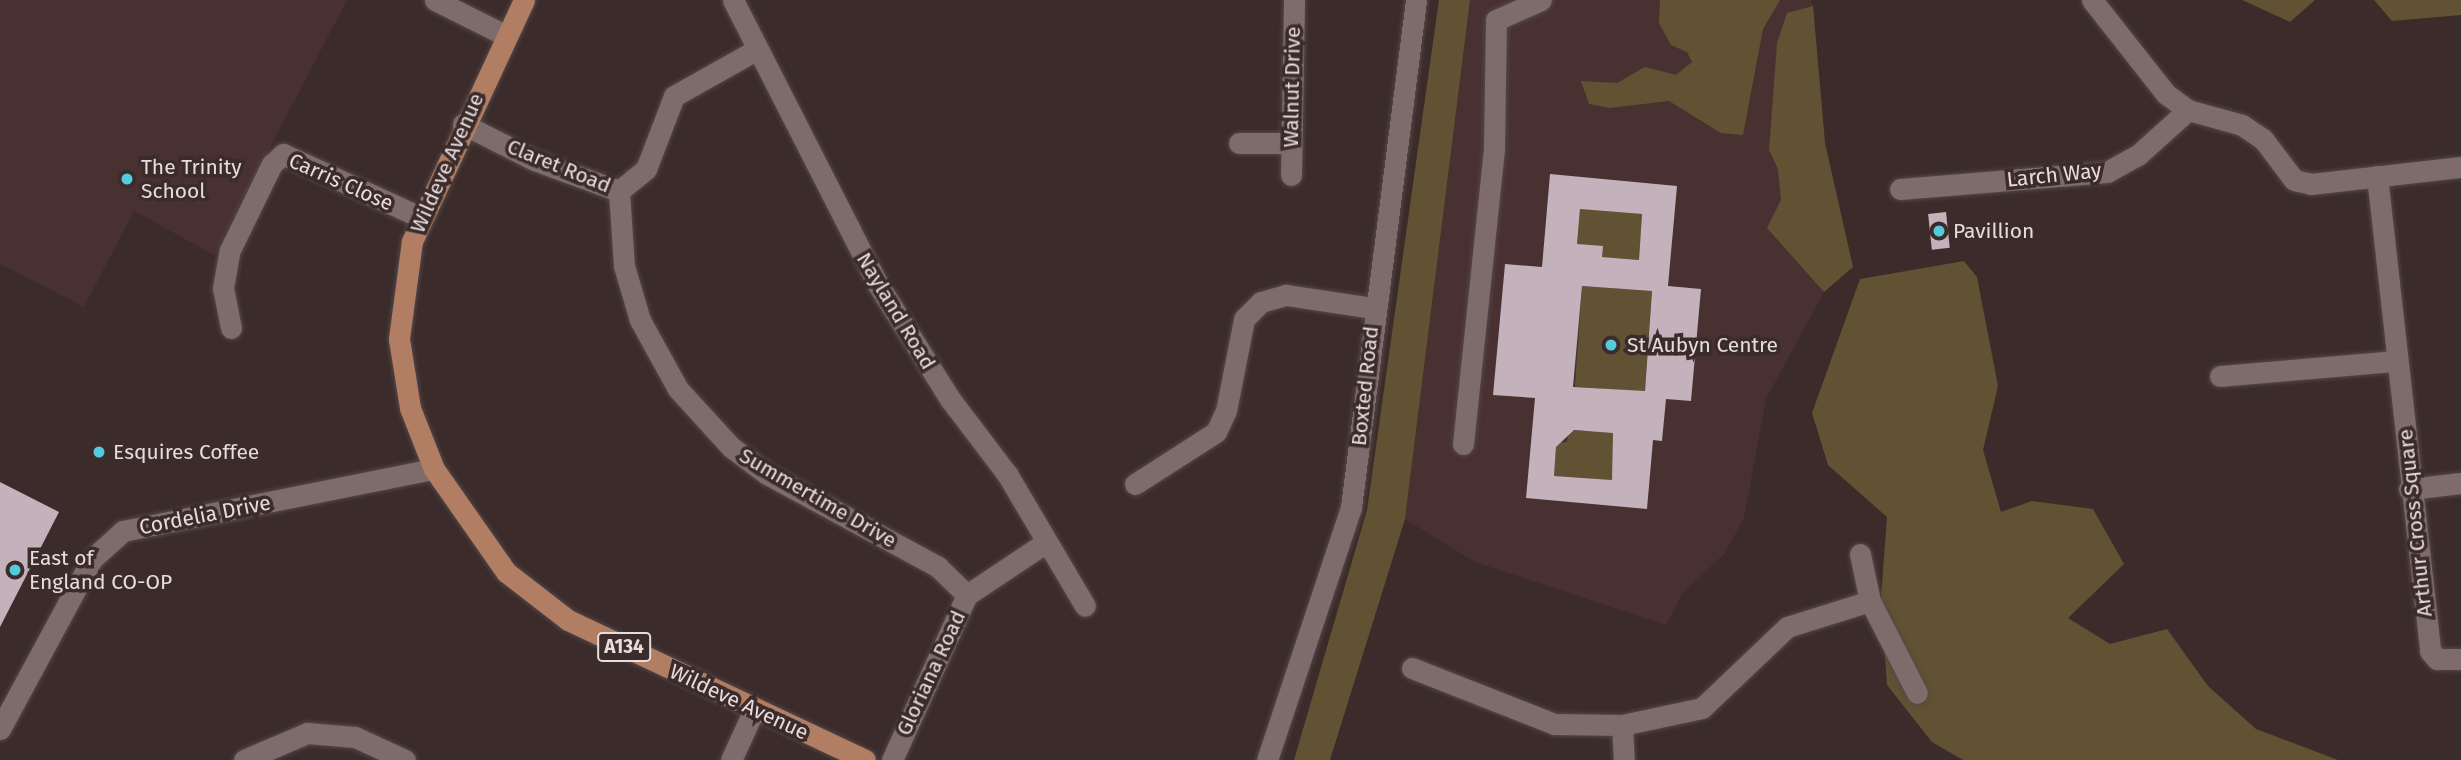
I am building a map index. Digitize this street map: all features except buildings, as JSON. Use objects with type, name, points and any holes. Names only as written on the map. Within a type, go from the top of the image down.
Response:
[{"type":"main road","name":"Wildeve Avenue","points":[[524,0],[419,217],[400,307],[400,339],[410,408],[434,470],[506,572],[568,620],[754,710],[865,760]]},
{"type":"street","points":[[435,0],[507,36]]},
{"type":"street","name":"Nayland Road","points":[[733,0],[877,284],[950,399],[1007,474],[1045,543],[1085,606]]},
{"type":"street","name":"Walnut Drive","points":[[1291,175],[1294,0]]},
{"type":"street","name":"Boxted Road","points":[[1267,760],[1351,507],[1373,308],[1416,0]]},
{"type":"street","points":[[1463,444],[1494,147],[1496,20],[1541,0]]},
{"type":"street","points":[[2092,0],[2166,94],[2188,110],[2242,125],[2263,139],[2294,180],[2311,184],[2461,167]]},
{"type":"street","name":"Claret Road","points":[[463,124],[534,159],[619,191],[646,169],[674,96],[756,50]]},
{"type":"street","name":"Larch Way","points":[[1900,189],[2107,172],[2138,155],[2188,110]]},
{"type":"street","points":[[1239,143],[1290,143]]},
{"type":"street","name":"Carris Close","points":[[231,328],[223,288],[226,262],[272,164],[283,154],[419,217]]},
{"type":"street","name":"Arthur Cross Square","points":[[2377,176],[2394,361],[2430,651],[2437,659],[2461,659]]},
{"type":"street","name":"Summertime Drive","points":[[619,191],[624,267],[640,320],[678,389],[731,447],[767,474],[938,567],[968,595]]},
{"type":"street","points":[[1135,484],[1216,432],[1226,411],[1244,319],[1261,302],[1286,295],[1373,308]]},
{"type":"street","points":[[2220,376],[2394,361]]},
{"type":"street","name":"Cordelia Drive","points":[[3,716],[92,559],[123,531],[434,470]]},
{"type":"street","points":[[2409,489],[2461,483]]},
{"type":"street","name":"Gloriana Road","points":[[892,760],[968,595],[1045,543]]},
{"type":"street","points":[[1860,554],[1870,601],[1917,693]]},
{"type":"street","points":[[1412,668],[1473,682],[1554,724],[1622,725],[1702,708],[1787,627],[1870,601]]},
{"type":"street","points":[[731,760],[754,710]]},
{"type":"street","points":[[1622,725],[1624,760]]},
{"type":"street","points":[[244,760],[285,751],[307,733],[355,737],[405,760]]},
{"type":"shaded area","name":"The Trinity School","points":[[0,0],[347,0],[214,255],[134,211],[84,307],[0,264]]},
{"type":"shaded area","points":[[1439,0],[1470,0],[1405,519],[1330,760],[1294,760],[1367,510]]},
{"type":"shaded area","name":"St Aubyn Centre","points":[[1470,0],[1811,0],[1813,6],[1825,143],[1853,267],[1824,292],[1766,399],[1744,518],[1725,553],[1682,594],[1666,625],[1475,562],[1405,519]]},
{"type":"shaded area","points":[[1660,0],[1780,0],[1763,29],[1743,135],[1721,133],[1669,101],[1610,108],[1589,104],[1581,81],[1617,83],[1645,67],[1676,75],[1692,62],[1687,52],[1671,45],[1659,23]]},
{"type":"shaded area","points":[[2242,0],[2315,0],[2290,22]]},
{"type":"shaded area","points":[[2374,0],[2461,0],[2461,15],[2392,21]]},
{"type":"shaded area","points":[[1813,6],[1825,143],[1853,267],[1824,292],[1767,228],[1781,200],[1778,169],[1769,150],[1777,43],[1787,13]]},
{"type":"shaded area","points":[[1580,209],[1642,214],[1639,260],[1602,257],[1577,244]]},
{"type":"shaded area","points":[[1964,261],[1977,277],[1998,386],[1983,450],[2001,512],[2032,501],[2093,509],[2124,564],[2068,618],[2110,644],[2167,629],[2208,686],[2256,729],[2338,760],[1963,760],[1932,742],[1887,685],[1881,598],[1887,517],[1828,465],[1812,413],[1860,279]]},
{"type":"shaded area","points":[[1582,286],[1652,291],[1645,392],[1575,387]]},
{"type":"shaded area","points":[[1584,420],[1614,423],[1613,441],[1624,441],[1612,480],[1554,476],[1556,443],[1567,442],[1569,430],[1583,431]]},
{"type":"place","name":"The Trinity School","points":[[127,179]]},
{"type":"place","name":"Pavillion","points":[[1939,231]]},
{"type":"place","name":"St Aubyn Centre","points":[[1611,345]]},
{"type":"place","name":"Esquires Coffee","points":[[99,452]]},
{"type":"place","name":"East of England CO-OP","points":[[15,570]]}]
